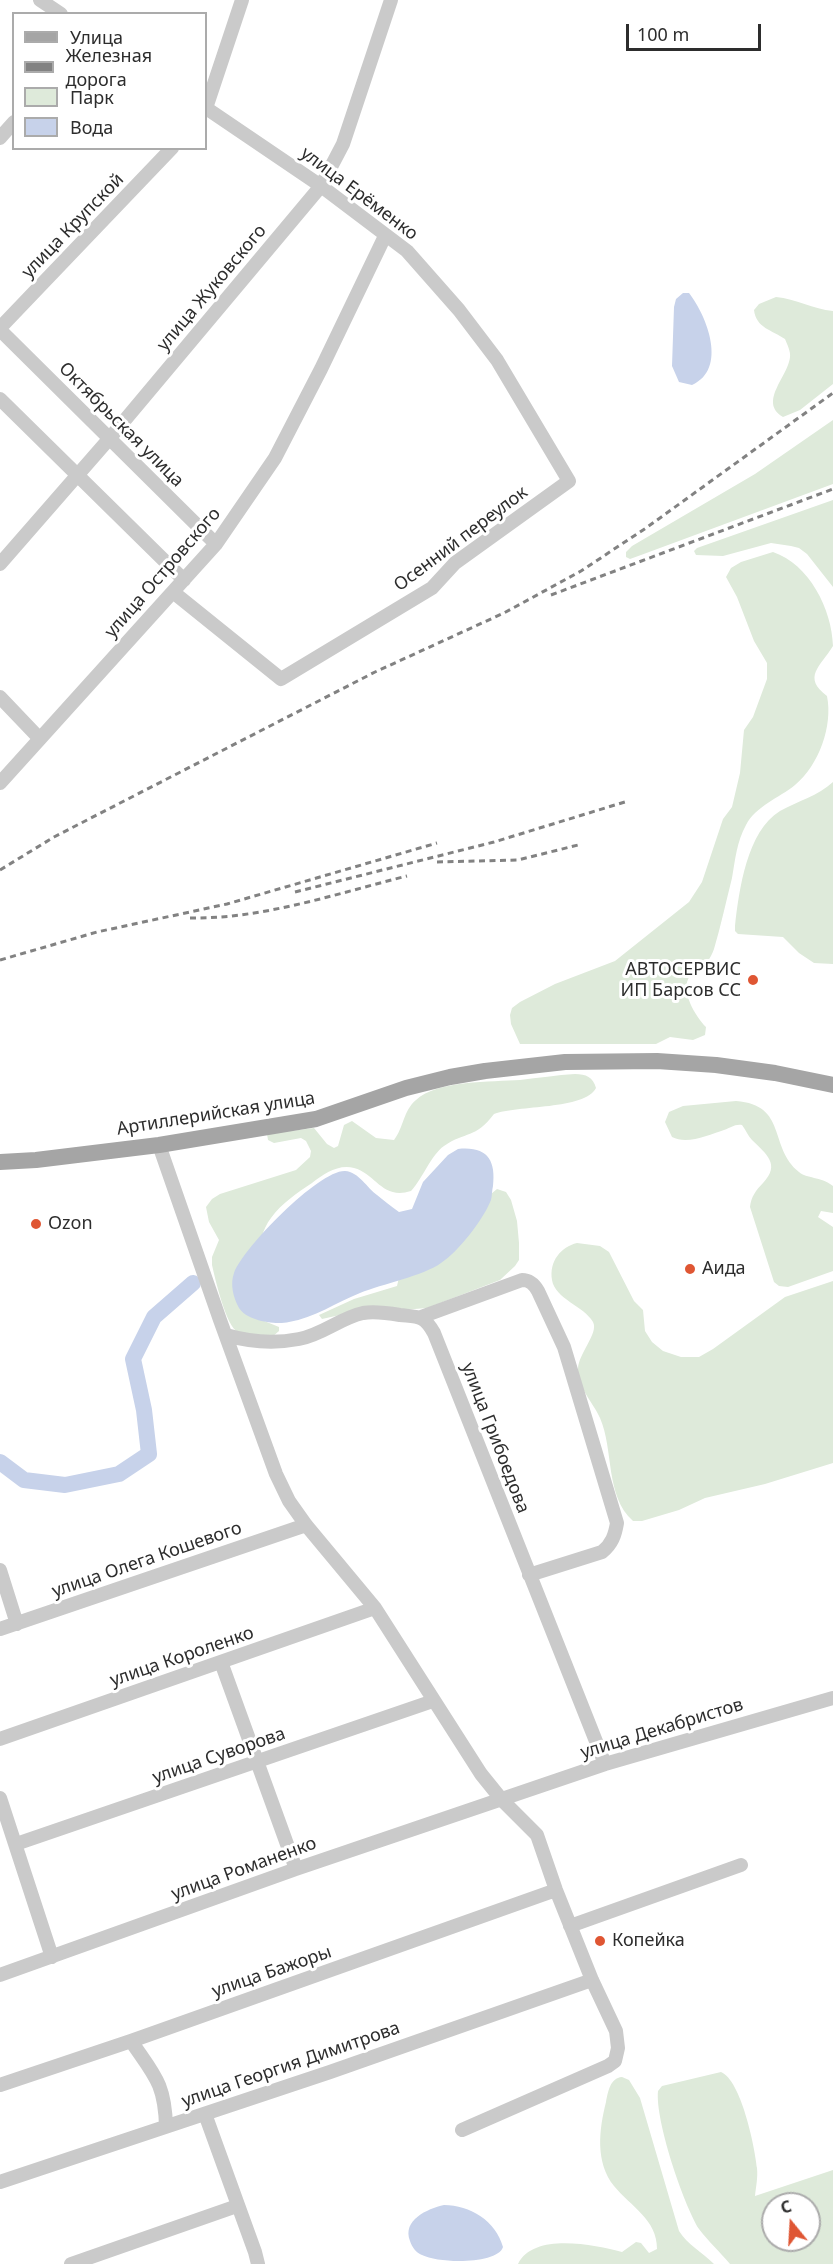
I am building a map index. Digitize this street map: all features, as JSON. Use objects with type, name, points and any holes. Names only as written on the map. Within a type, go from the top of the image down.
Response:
[{"type":"main road","name":"Артиллерийская улица","points":[[0,1162],[36,1160],[159,1145],[316,1119],[406,1088],[450,1077],[565,1062],[625,1061],[716,1065],[831,1082]]},
{"type":"street","points":[[40,0],[58,12]]},
{"type":"street","points":[[207,105],[242,0]]},
{"type":"street","name":"улица Жуковского","points":[[0,564],[109,439],[321,186],[344,144],[391,0]]},
{"type":"street","name":"улица Ерёменко","points":[[207,109],[321,186],[407,251],[459,310],[497,360],[569,481]]},
{"type":"street","points":[[0,138],[12,124]]},
{"type":"street","name":"улица Крупской","points":[[0,329],[170,150]]},
{"type":"street","name":"улица Островского","points":[[0,783],[216,544],[275,458],[385,236]]},
{"type":"street","name":"Октябрьская улица","points":[[0,329],[216,544]]},
{"type":"street","points":[[0,399],[184,580]]},
{"type":"street","name":"Осенний переулок","points":[[173,592],[281,679],[432,588],[455,563],[569,481]]},
{"type":"street","points":[[0,697],[40,739]]},
{"type":"street","points":[[159,1145],[225,1335],[276,1474],[289,1501],[375,1608],[481,1774],[502,1800],[537,1834],[570,1926],[616,2031],[618,2048],[615,2061],[598,2071],[462,2130]]},
{"type":"street","points":[[225,1335],[250,1342],[297,1339],[318,1335],[334,1325],[364,1313],[421,1317],[522,1280],[528,1280],[535,1285],[564,1347],[617,1523],[610,1545],[602,1552],[529,1575]]},
{"type":"street","name":"улица Грибоедова","points":[[421,1317],[428,1322],[434,1333],[605,1764]]},
{"type":"street","name":"улица Олега Кошевого","points":[[0,1629],[306,1525]]},
{"type":"street","points":[[0,1570],[17,1624]]},
{"type":"street","name":"улица Короленко","points":[[0,1739],[375,1608]]},
{"type":"street","points":[[221,1662],[296,1869]]},
{"type":"street","name":"улица Декабристов","points":[[502,1800],[605,1764],[833,1698]]},
{"type":"street","name":"улица Суворова","points":[[16,1844],[434,1701]]},
{"type":"street","points":[[0,1798],[52,1957]]},
{"type":"street","name":"улица Романенко","points":[[0,1975],[296,1869],[502,1800]]},
{"type":"street","points":[[570,1926],[741,1865]]},
{"type":"street","name":"улица Бажоры","points":[[0,2085],[131,2041],[556,1890]]},
{"type":"street","name":"улица Георгия Димитрова","points":[[0,2182],[205,2114],[592,1980]]},
{"type":"street","points":[[131,2041],[163,2091],[166,2127]]},
{"type":"street","points":[[205,2114],[258,2264]]},
{"type":"street","points":[[71,2264],[237,2206]]},
{"type":"green space","points":[[776,297],[833,311],[833,384],[800,410],[783,417],[776,411],[773,404],[776,389],[788,365],[789,350],[785,339],[761,325],[754,310],[759,304]]},
{"type":"green space","points":[[833,420],[833,484],[630,559],[626,557],[626,552],[632,546],[755,474]]},
{"type":"green space","points":[[833,500],[833,587],[807,554],[799,548],[771,543],[723,556],[696,555],[694,551],[697,548]]},
{"type":"green space","points":[[773,552],[786,558],[808,577],[828,617],[833,646],[814,677],[820,689],[827,696],[828,720],[817,756],[804,777],[750,818],[740,838],[714,949],[708,960],[690,976],[687,982],[686,988],[690,1003],[706,1027],[705,1035],[693,1040],[670,1037],[656,1044],[520,1044],[511,1024],[512,1008],[555,984],[615,961],[689,902],[702,882],[723,819],[732,807],[740,773],[744,730],[753,717],[767,679],[767,663],[754,641],[737,597],[726,577],[731,568],[741,562]]},
{"type":"green space","points":[[833,782],[833,964],[814,963],[799,953],[783,937],[738,934],[735,926],[742,879],[752,847],[760,832],[780,811],[814,795]]},
{"type":"green space","points":[[575,1074],[591,1079],[596,1088],[589,1095],[565,1104],[494,1114],[476,1131],[452,1141],[439,1150],[411,1191],[393,1192],[362,1171],[342,1167],[326,1173],[295,1195],[275,1213],[265,1227],[256,1265],[252,1316],[279,1327],[279,1331],[272,1337],[246,1334],[234,1328],[222,1302],[212,1265],[212,1257],[219,1240],[209,1222],[206,1207],[220,1194],[296,1170],[310,1157],[311,1151],[306,1141],[301,1138],[274,1143],[268,1140],[267,1134],[314,1128],[327,1144],[334,1148],[338,1146],[344,1125],[352,1121],[376,1138],[394,1140],[412,1104],[425,1093],[465,1083]]},
{"type":"green space","points":[[736,1101],[752,1104],[763,1110],[771,1119],[783,1151],[799,1172],[833,1186],[833,1213],[821,1211],[818,1217],[833,1227],[833,1271],[788,1287],[779,1286],[774,1282],[750,1207],[754,1194],[771,1170],[770,1160],[742,1125],[684,1140],[672,1137],[665,1122],[669,1112],[683,1106]]},
{"type":"green space","points":[[497,1189],[506,1192],[511,1200],[517,1221],[519,1243],[519,1260],[500,1280],[427,1308],[340,1315],[322,1319],[319,1315],[354,1299],[397,1286],[401,1269]]},
{"type":"green space","points":[[577,1243],[600,1246],[609,1252],[634,1301],[643,1310],[645,1331],[652,1342],[663,1351],[681,1357],[699,1357],[785,1297],[833,1281],[833,1463],[765,1484],[705,1498],[679,1510],[642,1521],[633,1521],[624,1511],[618,1499],[600,1418],[578,1376],[581,1357],[593,1332],[593,1322],[589,1316],[558,1292],[552,1280],[552,1267],[557,1256],[561,1251]]},
{"type":"green space","points":[[721,2072],[735,2087],[746,2115],[753,2145],[757,2171],[755,2196],[761,2194],[761,2252],[821,2252],[821,2192],[767,2192],[833,2170],[833,2264],[730,2264],[699,2229],[685,2201],[665,2141],[658,2104],[658,2091],[662,2086]]},
{"type":"green space","points":[[622,2077],[629,2080],[640,2098],[679,2231],[714,2264],[518,2264],[526,2254],[551,2244],[581,2244],[622,2252],[636,2242],[641,2243],[649,2253],[657,2249],[653,2229],[642,2214],[614,2186],[608,2177],[601,2156],[600,2135],[610,2086]]},
{"type":"water","points":[[683,293],[689,293],[696,303],[711,342],[712,355],[709,367],[703,377],[692,385],[679,382],[672,366],[674,307],[676,299]]},
{"type":"water","points":[[458,1149],[476,1150],[483,1153],[491,1162],[494,1177],[492,1197],[470,1234],[441,1263],[413,1276],[360,1293],[298,1320],[283,1323],[262,1321],[248,1316],[239,1308],[232,1282],[240,1261],[283,1212],[318,1183],[333,1174],[350,1172],[359,1177],[373,1192],[399,1212],[412,1209],[423,1182],[448,1155]]},
{"type":"water","points":[[444,2205],[472,2211],[488,2222],[500,2238],[503,2247],[499,2253],[480,2259],[454,2261],[430,2258],[416,2251],[408,2234],[413,2221],[430,2209]]},
{"type":"waterway","points":[[0,1462],[24,1480],[65,1485],[119,1474],[149,1454],[144,1410],[133,1359],[154,1317],[193,1283]]},
{"type":"railway","points":[[0,870],[54,837],[375,672],[504,613],[581,571],[646,528],[833,393]]},
{"type":"railway","points":[[551,595],[833,489]]},
{"type":"railway","points":[[295,892],[494,842],[628,801]]},
{"type":"railway","points":[[0,960],[97,932],[227,904],[437,843]]},
{"type":"railway","points":[[437,862],[518,860],[578,845]]},
{"type":"railway","points":[[190,918],[272,910],[407,876]]},
{"type":"place","name":"АВТОСЕРВИС ИП Барсов СС","points":[[753,980]]},
{"type":"place","name":"Ozon","points":[[36,1224]]},
{"type":"place","name":"Аида","points":[[690,1269]]},
{"type":"place","name":"Копейка","points":[[600,1941]]}]
